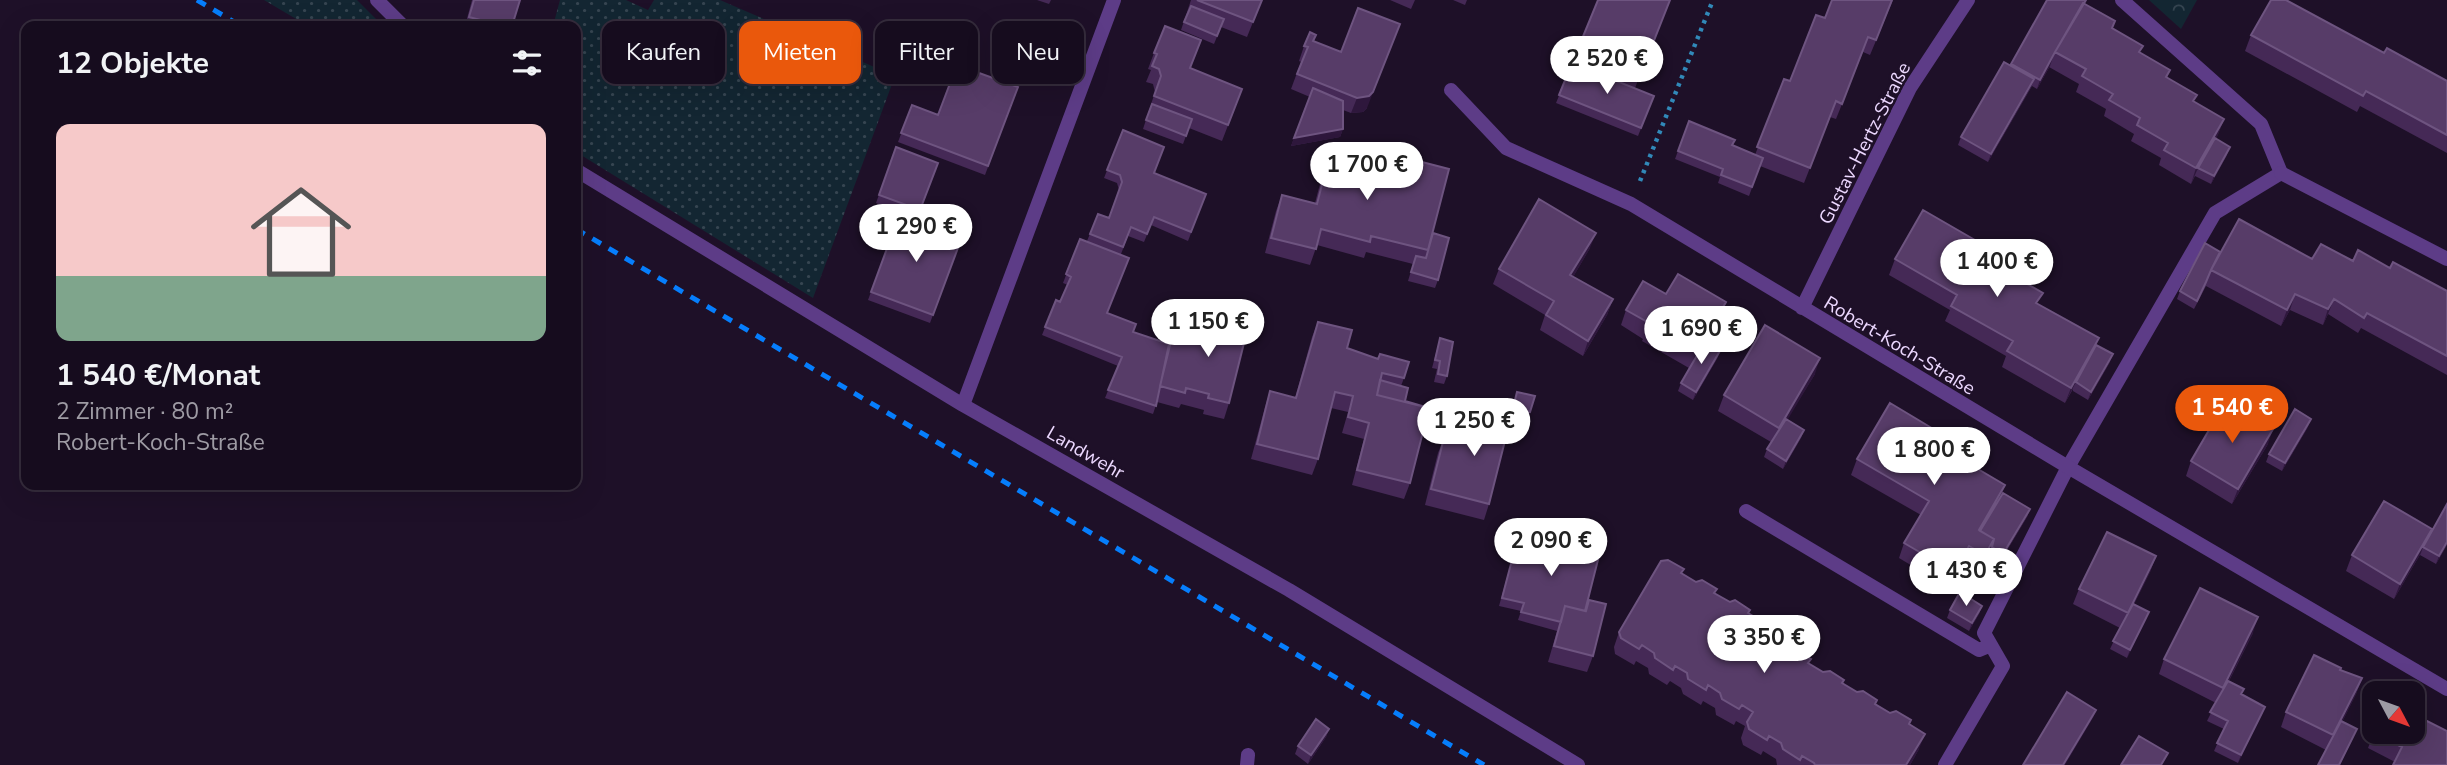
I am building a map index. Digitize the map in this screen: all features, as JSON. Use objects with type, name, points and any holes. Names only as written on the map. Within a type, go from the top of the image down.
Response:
[{"type":"street","points":[[377,0],[398,21]]},
{"type":"street","points":[[963,405],[1114,0]]},
{"type":"street","name":"Gustav-Hertz-Straße","points":[[1802,309],[1910,88],[1968,0]]},
{"type":"street","points":[[2122,0],[2260,124],[2281,173],[2447,259]]},
{"type":"street","name":"Robert-Koch-Straße","points":[[1451,90],[1506,148],[1631,204],[1802,309],[2447,690]]},
{"type":"street","name":"Landwehr","points":[[581,173],[963,405],[1289,590],[1578,765]]},
{"type":"street","points":[[1945,765],[2003,666],[1984,634],[2068,467],[2215,213],[2281,173]]},
{"type":"street","points":[[1746,511],[1979,650],[1991,645]]},
{"type":"path","points":[[1631,204],[1713,0]]},
{"type":"green space","points":[[264,0],[357,0],[378,21],[300,21]]},
{"type":"green space","points":[[560,0],[626,0],[648,10],[654,0],[720,0],[768,21],[739,21],[739,84],[861,84],[861,61],[875,67],[875,84],[892,84],[813,298],[581,155],[581,21],[554,21]]},
{"type":"green space","points":[[2149,0],[2197,0],[2181,29]]},
{"type":"building","points":[[474,0],[520,0],[514,21],[484,21],[469,17]]},
{"type":"building","points":[[1197,0],[1262,0],[1253,22]]},
{"type":"building","points":[[1598,0],[1670,0],[1638,81],[1575,56]]},
{"type":"building","points":[[1832,0],[1892,0],[1876,40],[1868,37],[1842,104],[1836,101],[1810,168],[1757,147],[1784,79],[1790,81],[1816,15],[1825,18]]},
{"type":"building","points":[[2047,0],[2086,0],[2040,80],[2011,64]]},
{"type":"building","points":[[2271,0],[2286,0],[2384,53],[2387,48],[2447,81],[2447,135],[2366,91],[2363,96],[2251,35]]},
{"type":"building","points":[[2083,3],[2115,21],[2112,28],[2143,46],[2139,52],[2170,70],[2166,77],[2197,95],[2193,101],[2224,119],[2196,168],[2164,150],[2168,143],[2137,125],[2140,118],[2109,100],[2113,94],[2082,76],[2086,69],[2055,52]]},
{"type":"building","points":[[1191,6],[1224,19],[1217,36],[1184,22]]},
{"type":"building","points":[[1358,8],[1400,24],[1373,92],[1369,96],[1357,98],[1297,74],[1308,47],[1304,46],[1310,32],[1316,35],[1313,41],[1341,52]]},
{"type":"building","points":[[1165,26],[1201,40],[1190,68],[1242,89],[1228,125],[1154,96],[1161,76],[1159,69],[1152,66],[1157,54],[1154,53]]},
{"type":"building","points":[[2004,62],[2034,79],[1991,154],[1961,137]]},
{"type":"building","points":[[1572,63],[1654,96],[1641,128],[1559,95]]},
{"type":"building","points":[[978,73],[992,78],[992,84],[1018,87],[988,166],[901,133],[912,105],[938,115],[950,84],[978,84]]},
{"type":"building","points":[[1313,88],[1343,101],[1343,129],[1294,138]]},
{"type":"building","points":[[1152,104],[1192,119],[1186,136],[1146,120]]},
{"type":"building","points":[[1689,121],[1735,140],[1732,145],[1763,158],[1752,187],[1721,175],[1723,169],[1678,151]]},
{"type":"building","points":[[1123,130],[1164,147],[1154,173],[1206,194],[1191,232],[1154,217],[1147,234],[1131,227],[1123,247],[1090,234],[1098,214],[1109,218],[1122,182],[1120,175],[1107,170]]},
{"type":"building","points":[[2215,138],[2230,147],[2214,176],[2198,168]]},
{"type":"building","points":[[1332,145],[1389,160],[1391,154],[1449,169],[1428,250],[1371,236],[1370,242],[1321,229],[1316,249],[1271,238],[1282,195],[1317,204]]},
{"type":"building","points":[[896,147],[938,163],[920,210],[879,195]]},
{"type":"building","points":[[1539,199],[1596,233],[1570,275],[1613,299],[1588,341],[1546,315],[1554,301],[1499,269]]},
{"type":"building","points":[[1923,210],[1987,247],[1980,257],[2043,293],[2036,303],[2099,338],[2071,388],[2007,351],[2013,341],[1951,306],[1957,295],[1895,259]]},
{"type":"building","points":[[900,213],[962,237],[933,315],[871,292]]},
{"type":"building","points":[[2239,219],[2312,259],[2321,244],[2353,261],[2358,250],[2390,268],[2393,262],[2447,291],[2447,356],[2367,313],[2364,318],[2334,299],[2328,309],[2295,294],[2287,310],[2211,270]]},
{"type":"building","points":[[1433,233],[1449,238],[1438,280],[1411,272],[1416,256],[1426,258]]},
{"type":"building","points":[[1080,239],[1129,258],[1107,313],[1136,324],[1133,332],[1169,344],[1156,406],[1108,390],[1122,357],[1045,327],[1056,300],[1060,302],[1071,277],[1066,274]]},
{"type":"building","points":[[2205,243],[2220,252],[2197,301],[2180,291]]},
{"type":"building","points":[[1678,274],[1726,302],[1696,353],[1648,326],[1649,323],[1626,310],[1643,281],[1666,294]]},
{"type":"building","points":[[1214,311],[1250,319],[1229,403],[1208,398],[1209,394],[1186,388],[1185,393],[1160,386],[1172,337],[1205,345]]},
{"type":"building","points":[[1318,322],[1352,330],[1347,348],[1378,359],[1380,354],[1409,362],[1404,378],[1382,373],[1377,395],[1429,408],[1410,483],[1357,470],[1369,423],[1348,417],[1353,396],[1335,392],[1318,459],[1257,444],[1270,391],[1296,398]]},
{"type":"building","points":[[1765,325],[1820,358],[1779,428],[1724,395]]},
{"type":"building","points":[[1440,338],[1453,342],[1447,376],[1438,374],[1440,361],[1435,360]]},
{"type":"building","points":[[1706,340],[1721,349],[1696,392],[1681,383]]},
{"type":"building","points":[[2096,345],[2113,354],[2091,392],[2076,382]]},
{"type":"building","points":[[1380,380],[1408,388],[1405,401],[1429,408],[1377,395]]},
{"type":"building","points":[[1517,392],[1535,396],[1530,412],[1513,408]]},
{"type":"building","points":[[2226,401],[2273,429],[2238,489],[2191,461]]},
{"type":"building","points":[[1890,403],[1945,436],[1939,446],[2005,485],[1979,530],[1994,539],[1985,555],[1969,546],[1954,572],[1904,543],[1929,501],[1857,459]]},
{"type":"building","points":[[1481,404],[1512,413],[1489,504],[1431,489],[1444,438],[1471,444]]},
{"type":"building","points":[[2295,409],[2311,419],[2285,463],[2269,454]]},
{"type":"building","points":[[1786,419],[1804,430],[1786,461],[1767,449]]},
{"type":"building","points":[[2003,493],[2030,509],[2003,554],[1992,547],[1994,539],[1980,531]]},
{"type":"building","points":[[2384,501],[2432,529],[2400,584],[2352,555]]},
{"type":"building","points":[[2447,504],[2447,542],[2439,556],[2423,547]]},
{"type":"building","points":[[2107,532],[2156,556],[2128,613],[2079,589]]},
{"type":"building","points":[[1518,537],[1544,544],[1542,549],[1566,555],[1571,540],[1601,548],[1585,611],[1565,606],[1561,622],[1521,612],[1524,603],[1502,598]]},
{"type":"building","points":[[1668,560],[1684,569],[1681,573],[1696,582],[1702,580],[1717,589],[1714,593],[1730,602],[1735,600],[1750,610],[1748,613],[1783,629],[1782,633],[1797,643],[1792,652],[1796,651],[1811,659],[1808,663],[1823,672],[1830,671],[1844,680],[1842,683],[1857,692],[1863,691],[1877,700],[1875,704],[1890,713],[1896,711],[1911,720],[1909,724],[1925,734],[1906,765],[1815,765],[1802,756],[1800,760],[1783,749],[1781,743],[1769,736],[1767,740],[1749,729],[1747,722],[1753,712],[1742,705],[1739,709],[1722,699],[1720,693],[1708,685],[1706,690],[1688,679],[1687,673],[1675,666],[1673,670],[1642,645],[1639,649],[1621,638],[1619,632],[1661,561]]},
{"type":"building","points":[[2200,588],[2258,617],[2223,688],[2164,659]]},
{"type":"building","points":[[1960,592],[1982,606],[1972,623],[1950,610]]},
{"type":"building","points":[[1589,600],[1606,604],[1593,656],[1554,646],[1565,606],[1586,611]]},
{"type":"building","points":[[2133,604],[2149,612],[2130,650],[2113,641]]},
{"type":"building","points":[[2314,655],[2341,668],[2340,670],[2362,678],[2333,735],[2286,712]]},
{"type":"building","points":[[2228,681],[2244,689],[2241,694],[2265,707],[2241,755],[2217,743],[2228,721],[2210,712]]},
{"type":"building","points":[[2067,692],[2096,710],[2063,765],[2023,765]]},
{"type":"building","points":[[1316,719],[1329,729],[1311,755],[1298,746]]},
{"type":"building","points":[[2426,720],[2447,731],[2447,765],[2393,765],[2402,747],[2396,744],[2426,744]]},
{"type":"building","points":[[2341,721],[2357,729],[2339,765],[2318,765]]},
{"type":"building","points":[[2139,736],[2168,753],[2161,765],[2121,765]]},
{"type":"railway","points":[[197,0],[233,21]]},
{"type":"railway","points":[[581,232],[1484,765]]}]
